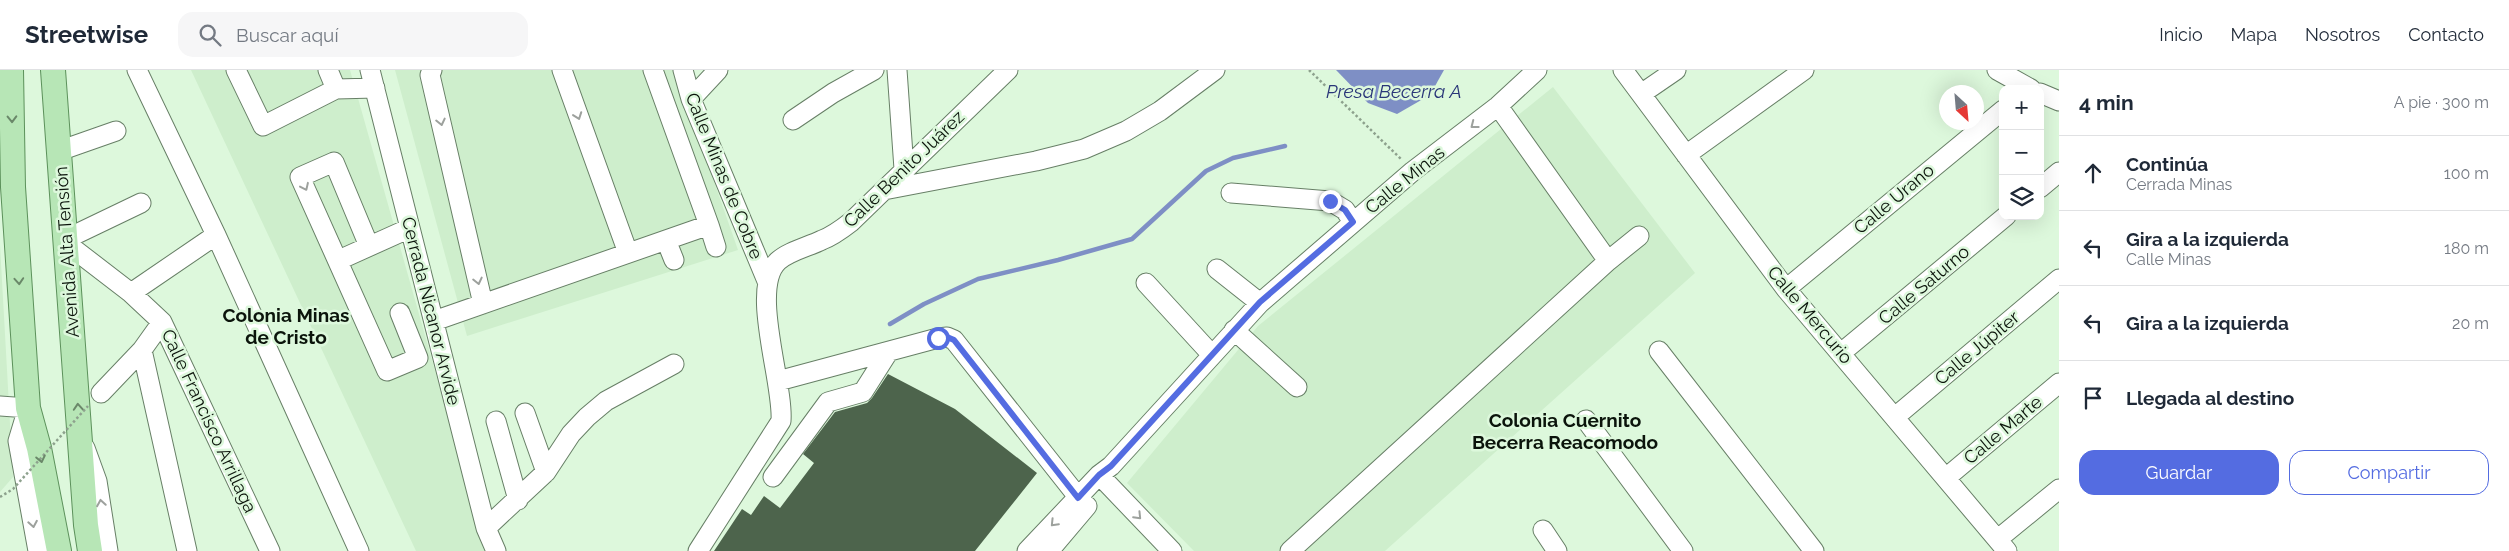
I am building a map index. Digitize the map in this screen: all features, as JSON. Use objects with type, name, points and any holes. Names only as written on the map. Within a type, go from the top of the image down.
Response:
[{"type":"main road","points":[[12,70],[6,188],[28,408],[57,540]]},
{"type":"main road","name":"Avenida Alta Tensión","points":[[54,70],[86,525],[90,551]]},
{"type":"street","points":[[137,70],[216,236],[360,551]]},
{"type":"street","points":[[236,70],[263,126],[336,89],[375,88]]},
{"type":"street","points":[[328,70],[336,89]]},
{"type":"street","name":"Cerrada Nicanor Arvide","points":[[370,70],[486,528],[496,551]]},
{"type":"street","points":[[432,70],[430,75],[483,304]]},
{"type":"street","points":[[562,70],[628,253]]},
{"type":"street","points":[[653,70],[716,247]]},
{"type":"street","name":"Calle Minas de Cobre","points":[[683,70],[691,99],[767,282]]},
{"type":"street","points":[[691,99],[718,70]]},
{"type":"street","points":[[794,120],[833,93],[874,70]]},
{"type":"street","points":[[897,70],[904,169]]},
{"type":"street","name":"Calle Benito Juárez","points":[[698,551],[780,421],[782,406],[768,328],[767,282],[771,268],[779,260],[839,231],[1008,70]]},
{"type":"street","points":[[884,190],[1036,161],[1084,149],[1126,132],[1160,112],[1215,70]]},
{"type":"street","name":"Calle Minas","points":[[1049,551],[1099,475],[1108,474],[1260,302],[1413,172],[1498,106],[1537,70]]},
{"type":"street","name":"Calle Mercurio","points":[[1623,70],[1786,289],[2003,545]]},
{"type":"street","points":[[1641,94],[1676,70]]},
{"type":"street","points":[[1686,156],[1804,70]]},
{"type":"street","points":[[1997,70],[2023,85]]},
{"type":"street","points":[[2044,95],[2059,101]]},
{"type":"street","points":[[1498,106],[1608,260]]},
{"type":"street","name":"Calle Urano","points":[[1786,289],[1999,113]]},
{"type":"street","points":[[59,151],[116,130]]},
{"type":"street","points":[[369,246],[334,162],[300,177],[339,260],[387,371],[418,358],[400,313]]},
{"type":"street","points":[[2044,185],[2059,172]]},
{"type":"street","points":[[1231,193],[1330,201],[1345,210],[1353,222]]},
{"type":"street","points":[[66,241],[141,203]]},
{"type":"street","name":"Calle Saturno","points":[[1841,353],[2001,220]]},
{"type":"street","points":[[434,321],[709,225]]},
{"type":"street","points":[[339,260],[410,228]]},
{"type":"street","points":[[131,293],[216,236]]},
{"type":"street","points":[[1290,551],[1608,260],[1639,236]]},
{"type":"street","points":[[666,240],[674,260]]},
{"type":"street","name":"Calle Francisco Arrillaga","points":[[66,241],[131,293],[162,322],[270,551]]},
{"type":"street","points":[[1217,269],[1260,302]]},
{"type":"street","name":"Calle Júpiter","points":[[1895,417],[2059,279]]},
{"type":"street","points":[[1146,283],[1212,355]]},
{"type":"street","points":[[94,400],[142,350],[162,322]]},
{"type":"street","points":[[1234,330],[1297,387]]},
{"type":"street","points":[[778,381],[947,337],[954,340],[1082,502]]},
{"type":"street","points":[[142,350],[187,551]]},
{"type":"street","points":[[773,477],[828,402],[863,392],[889,351]]},
{"type":"street","points":[[1659,351],[1814,551]]},
{"type":"street","points":[[486,528],[546,472],[587,417],[606,402],[674,364]]},
{"type":"street","name":"Calle Marte","points":[[1947,477],[2059,383]]},
{"type":"street","points":[[0,406],[28,408],[18,441],[38,551]]},
{"type":"street","points":[[525,413],[546,472]]},
{"type":"street","points":[[1586,420],[1683,551]]},
{"type":"street","points":[[496,421],[518,500]]},
{"type":"street","name":"Avenida Alta Tensión","points":[[80,435],[97,481],[108,551]]},
{"type":"street","points":[[1108,474],[1172,551]]},
{"type":"street","points":[[2003,545],[2059,488]]},
{"type":"street","name":"Calle Minas","points":[[1027,551],[1082,502]]},
{"type":"street","points":[[1543,530],[1557,551]]},
{"type":"path","points":[[1309,70],[1413,172]]},
{"type":"path","points":[[0,497],[13,489],[94,400]]},
{"type":"shaded area","points":[[191,70],[350,70],[486,551],[416,551]]},
{"type":"shaded area","points":[[395,70],[675,70],[738,250],[467,336]]},
{"type":"shaded area","points":[[1553,87],[1695,273],[1385,551],[1194,551],[1127,483],[1258,326]]},
{"type":"shaded area","points":[[0,245],[13,477],[0,492]]},
{"type":"water","name":"Presa Becerra A","points":[[1336,70],[1444,70],[1430,95],[1397,114],[1368,103]]},
{"type":"building","points":[[888,374],[955,409],[1037,473],[975,551],[714,551],[742,509],[751,515],[764,496],[780,508],[814,463],[803,454],[835,412],[867,403]]},
{"type":"waterway","points":[[890,324],[924,304],[978,279],[1058,260],[1132,239],[1206,171],[1233,158],[1285,146]]},
{"type":"district","name":"Colonia Minas de Cristo","points":[[286,326]]},
{"type":"district","name":"Colonia Cuernito Becerra Reacomodo","points":[[1565,431]]},
{"type":"route","points":[[938,338],[947,337],[954,340],[1078,498],[1099,475],[1111,466],[1260,302],[1353,222],[1345,210],[1330,201]]}]
